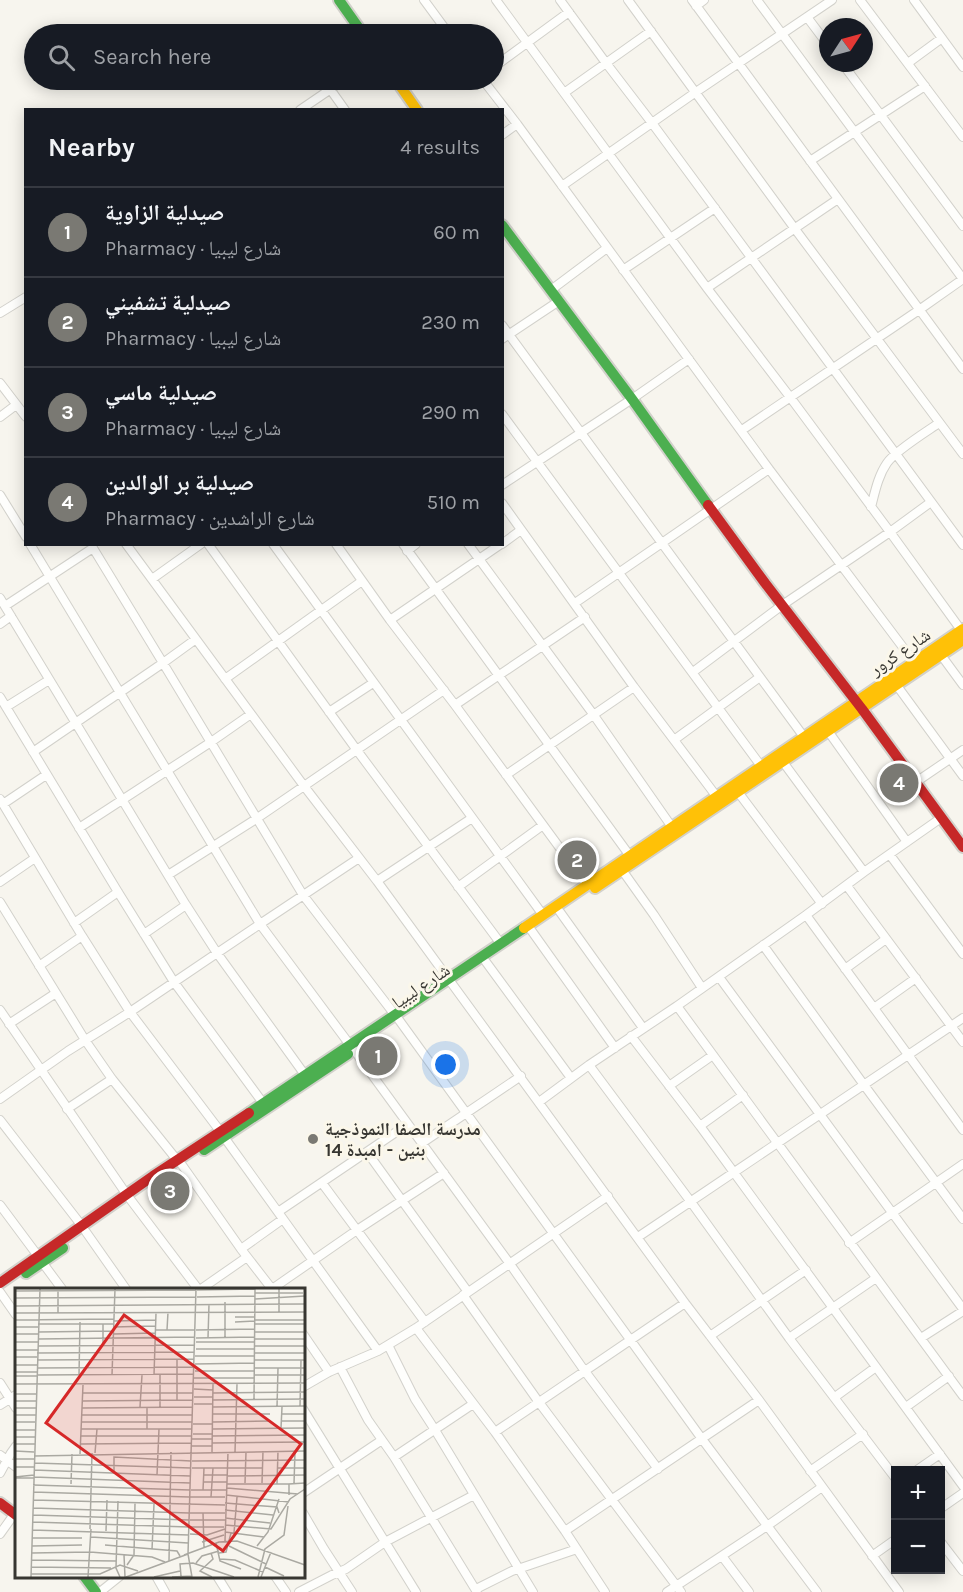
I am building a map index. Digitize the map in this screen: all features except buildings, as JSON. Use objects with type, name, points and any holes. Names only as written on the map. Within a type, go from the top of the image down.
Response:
[{"type":"main road","points":[[339,0],[356,24]]},
{"type":"main road","points":[[403,90],[416,108]]},
{"type":"main road","points":[[504,228],[632,399],[781,606],[859,705],[963,847]]},
{"type":"main road","name":"شارع كرور","points":[[859,705],[941,655],[962,633]]},
{"type":"main road","name":"شارع كرور","points":[[894,682],[914,662],[962,633]]},
{"type":"main road","name":"شارع ليبيا","points":[[0,1283],[40,1259],[180,1162],[383,1028],[630,856],[738,792],[783,762],[828,731],[859,705]]},
{"type":"main road","name":"شارع ليبيا","points":[[705,810],[717,797],[761,766],[804,737],[859,705]]},
{"type":"main road","name":"شارع ليبيا","points":[[451,981],[486,962],[560,912],[622,870],[674,830]]},
{"type":"main road","name":"شارع ليبيا","points":[[270,1102],[305,1075],[352,1048]]},
{"type":"main road","name":"شارع ليبيا","points":[[0,1292],[40,1259]]},
{"type":"main road","points":[[0,1503],[15,1513]]},
{"type":"main road","points":[[86,1577],[98,1592]]},
{"type":"street","points":[[424,0],[439,24]]},
{"type":"street","points":[[496,0],[707,288],[890,532],[962,633]]},
{"type":"street","points":[[560,0],[963,545]]},
{"type":"street","points":[[628,0],[963,454]]},
{"type":"street","points":[[704,0],[694,3],[963,369]]},
{"type":"street","points":[[742,430],[963,279],[757,0]]},
{"type":"street","points":[[861,0],[963,137]]},
{"type":"street","points":[[914,0],[963,67]]},
{"type":"street","points":[[562,186],[828,1]]},
{"type":"street","points":[[504,60],[569,12]]},
{"type":"street","points":[[807,17],[819,33]]},
{"type":"street","points":[[564,93],[651,31]]},
{"type":"street","points":[[908,63],[942,38]]},
{"type":"street","points":[[849,72],[963,226]]},
{"type":"street","points":[[810,161],[925,86]]},
{"type":"street","points":[[303,108],[329,90]]},
{"type":"street","points":[[331,90],[344,108]]},
{"type":"street","points":[[491,90],[914,662]]},
{"type":"street","points":[[504,134],[517,124]]},
{"type":"street","points":[[707,288],[838,199]]},
{"type":"street","points":[[623,270],[715,208]]},
{"type":"street","points":[[551,290],[607,248]]},
{"type":"street","points":[[0,313],[24,299]]},
{"type":"street","points":[[559,301],[506,336],[581,432],[804,737]]},
{"type":"street","points":[[504,484],[689,359]]},
{"type":"street","points":[[0,383],[24,415]]},
{"type":"street","points":[[0,417],[16,405]]},
{"type":"street","points":[[504,417],[761,766]]},
{"type":"street","points":[[871,507],[880,476],[888,462],[939,423]]},
{"type":"street","points":[[575,603],[769,469]]},
{"type":"street","points":[[0,495],[24,534]]},
{"type":"street","points":[[693,672],[781,606],[931,502]]},
{"type":"street","points":[[504,506],[634,687],[717,797]]},
{"type":"street","points":[[504,543],[521,530]]},
{"type":"street","points":[[31,546],[260,924],[658,1469]]},
{"type":"street","points":[[5,606],[95,546],[303,896],[397,1018],[702,1439],[817,1592]]},
{"type":"street","points":[[127,546],[451,981],[897,1589],[886,1592]]},
{"type":"street","points":[[152,579],[198,546]]},
{"type":"street","points":[[209,546],[501,944]]},
{"type":"street","points":[[274,546],[543,915]]},
{"type":"street","points":[[337,546],[588,885]]},
{"type":"street","points":[[469,546],[593,714],[674,830]]},
{"type":"street","points":[[390,620],[499,546]]},
{"type":"street","points":[[405,548],[630,856]]},
{"type":"street","points":[[225,679],[362,581]]},
{"type":"street","points":[[0,598],[186,905],[217,953],[305,1075]]},
{"type":"street","points":[[0,624],[11,616]]},
{"type":"street","points":[[455,705],[585,617]]},
{"type":"street","points":[[33,752],[196,639]]},
{"type":"street","points":[[941,655],[963,685]]},
{"type":"street","points":[[675,740],[760,677]]},
{"type":"street","points":[[6,707],[49,680]]},
{"type":"street","points":[[894,682],[963,776]]},
{"type":"street","points":[[329,712],[373,683]]},
{"type":"street","points":[[506,775],[634,687]]},
{"type":"street","points":[[168,875],[256,819],[444,690]]},
{"type":"street","points":[[0,697],[174,982],[270,1102]]},
{"type":"street","points":[[79,828],[251,714]]},
{"type":"street","points":[[828,731],[907,842]]},
{"type":"street","points":[[916,782],[963,750]]},
{"type":"street","points":[[783,762],[864,872]]},
{"type":"street","points":[[46,775],[2,802],[130,1012],[222,1134],[378,1351]]},
{"type":"street","points":[[738,792],[822,904]]},
{"type":"street","points":[[377,881],[472,818]]},
{"type":"street","points":[[539,1102],[941,818]]},
{"type":"street","points":[[458,887],[543,825]]},
{"type":"street","points":[[890,855],[963,954]]},
{"type":"street","points":[[0,882],[35,858]]},
{"type":"street","points":[[0,1099],[359,858]]},
{"type":"street","points":[[622,870],[702,988]]},
{"type":"street","points":[[847,886],[963,1042]]},
{"type":"street","points":[[74,923],[118,892]]},
{"type":"street","points":[[0,902],[85,1040],[112,1079],[180,1162],[271,1288]]},
{"type":"street","points":[[144,934],[186,905]]},
{"type":"street","points":[[560,912],[643,1028]]},
{"type":"street","points":[[806,915],[963,1130]]},
{"type":"street","points":[[531,930],[615,1048]]},
{"type":"street","points":[[39,966],[82,936]]},
{"type":"street","points":[[845,969],[886,939]]},
{"type":"street","points":[[763,945],[963,1219]]},
{"type":"street","points":[[486,962],[571,1078]]},
{"type":"street","points":[[718,976],[963,1310],[921,1338]]},
{"type":"street","points":[[874,1008],[916,978]]},
{"type":"street","points":[[9,1024],[56,993]]},
{"type":"street","points":[[677,1006],[963,1396]]},
{"type":"street","points":[[0,1010],[129,1198],[199,1288]]},
{"type":"street","points":[[638,1237],[963,1017]]},
{"type":"street","points":[[631,1036],[700,1126],[963,1486]]},
{"type":"street","points":[[669,1086],[713,1055]]},
{"type":"street","points":[[589,1065],[789,1338],[891,1472]]},
{"type":"street","points":[[422,1143],[521,1077]]},
{"type":"street","points":[[67,1109],[112,1079]]},
{"type":"street","points":[[700,1126],[743,1095]]},
{"type":"street","points":[[0,1120],[84,1229],[125,1288]]},
{"type":"street","points":[[241,1249],[322,1183],[408,1124]]},
{"type":"street","points":[[367,1152],[538,1401],[679,1589]]},
{"type":"street","points":[[849,1243],[963,1164]]},
{"type":"street","points":[[273,1288],[444,1173]]},
{"type":"street","points":[[322,1183],[425,1322]]},
{"type":"street","points":[[304,1386],[329,1372],[378,1351],[416,1328],[608,1196]]},
{"type":"street","points":[[0,1205],[61,1288]]},
{"type":"street","points":[[201,1288],[247,1257]]},
{"type":"street","points":[[710,1336],[806,1270]]},
{"type":"street","points":[[789,1338],[876,1278]]},
{"type":"street","points":[[0,1292],[15,1314]]},
{"type":"street","points":[[495,1432],[685,1303]]},
{"type":"street","points":[[416,1328],[495,1432],[605,1592]]},
{"type":"street","points":[[304,1335],[329,1372]]},
{"type":"street","points":[[388,1345],[415,1399],[533,1592]]},
{"type":"street","points":[[340,1367],[363,1412],[394,1457],[476,1591],[505,1575],[577,1549]]},
{"type":"street","points":[[835,1397],[876,1367]]},
{"type":"street","points":[[906,1407],[949,1376]]},
{"type":"street","points":[[0,1383],[13,1397],[0,1405]]},
{"type":"street","points":[[565,1531],[759,1400]]},
{"type":"street","points":[[394,1457],[473,1404]]},
{"type":"street","points":[[304,1411],[416,1592]]},
{"type":"street","points":[[810,1471],[863,1434]]},
{"type":"street","points":[[304,1492],[381,1440]]},
{"type":"street","points":[[0,1473],[3,1458],[15,1447]]},
{"type":"street","points":[[923,1466],[940,1454]]},
{"type":"street","points":[[667,1592],[679,1589],[722,1556],[822,1487]]},
{"type":"street","points":[[945,1505],[963,1492]]},
{"type":"street","points":[[299,1592],[351,1566],[385,1542],[474,1495]]},
{"type":"street","points":[[0,1534],[15,1515]]},
{"type":"street","points":[[304,1515],[352,1592]]},
{"type":"street","points":[[872,1556],[891,1543]]},
{"type":"street","points":[[945,1548],[963,1571]]},
{"type":"street","points":[[722,1556],[749,1592]]},
{"type":"street","points":[[98,1592],[117,1577]]},
{"type":"street","points":[[157,1577],[165,1592]]},
{"type":"street","points":[[218,1577],[227,1592]]},
{"type":"street","points":[[276,1577],[286,1592]]},
{"type":"traffic: fast","points":[[339,0],[356,24]]},
{"type":"traffic: fast","points":[[504,228],[708,505]]},
{"type":"traffic: fast","points":[[249,1113],[524,928]]},
{"type":"traffic: fast","points":[[204,1150],[348,1054]]},
{"type":"traffic: fast","points":[[26,1273],[63,1248]]},
{"type":"traffic: fast","points":[[85,1577],[96,1592]]},
{"type":"traffic: slow","points":[[403,90],[416,108]]},
{"type":"traffic: slow","points":[[524,928],[963,629]]},
{"type":"traffic: slow","points":[[595,888],[963,640]]},
{"type":"traffic: jam","points":[[708,505],[963,847]]},
{"type":"traffic: jam","points":[[0,1283],[153,1176],[249,1113]]},
{"type":"traffic: jam","points":[[0,1503],[15,1514]]},
{"type":"place","name":"صيدلية بر الوالدين","points":[[899,783]]},
{"type":"place","name":"صيدلية تشفيني","points":[[577,860]]},
{"type":"place","name":"صيدلية الزاوية","points":[[378,1056]]},
{"type":"place","name":"مدرسة الصفا النموذجية بنين - امبدة 14","points":[[313,1139]]},
{"type":"place","name":"صيدلية ماسي","points":[[170,1191]]}]
